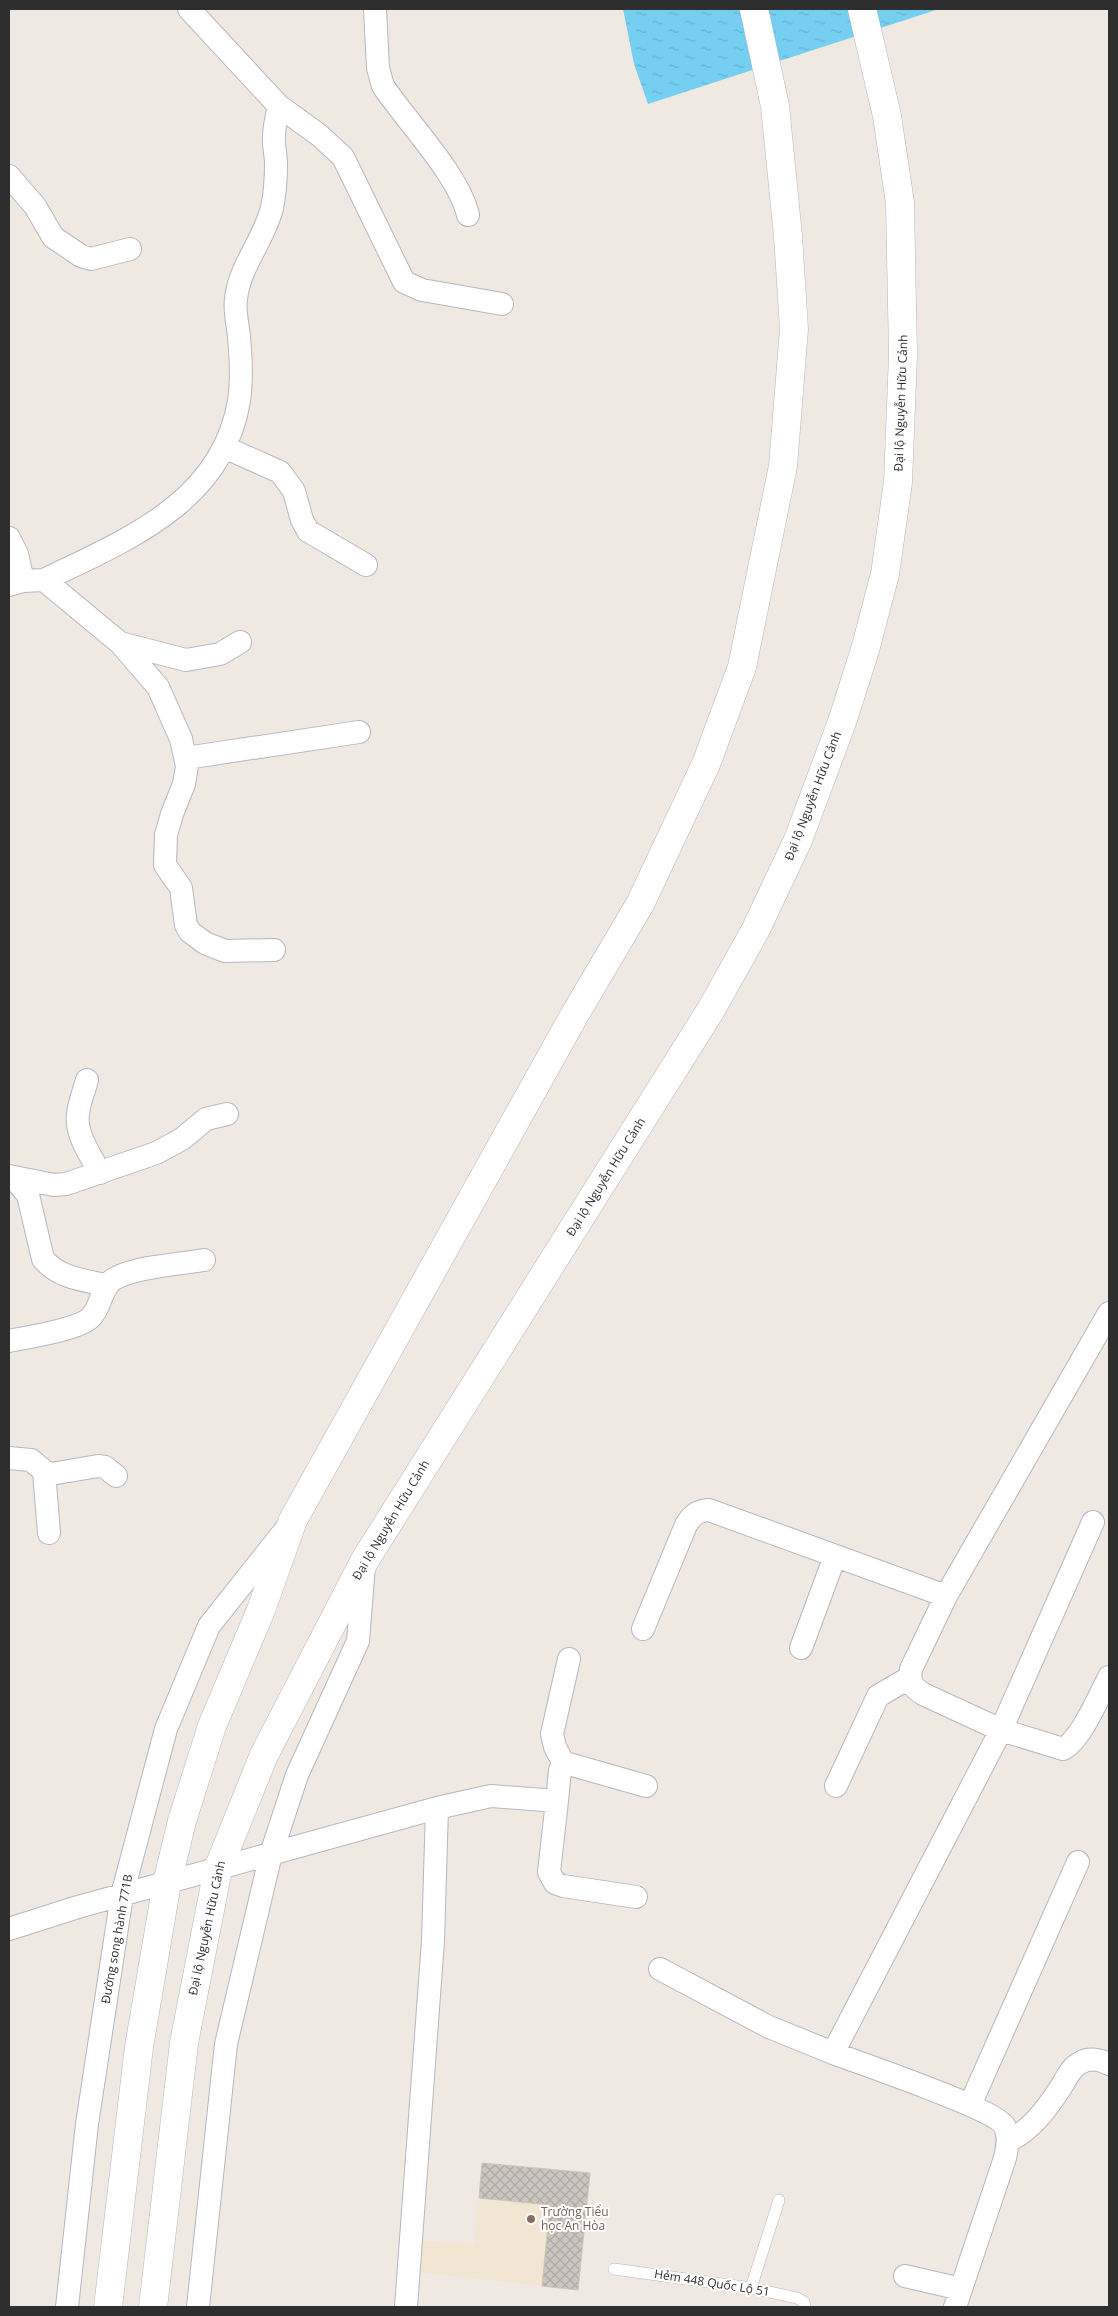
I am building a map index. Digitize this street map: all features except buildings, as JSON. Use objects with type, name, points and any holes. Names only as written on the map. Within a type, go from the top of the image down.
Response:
[{"type":"main road","points":[[108,2307],[139,2047],[167,1883],[182,1821],[212,1726],[261,1610],[293,1520],[575,1014],[640,904],[706,764],[742,667],[783,466],[794,329],[788,236],[775,106],[754,9]]},
{"type":"main road","name":"Đại lộ Nguyễn Hữu Cảnh","points":[[153,2307],[184,2043],[218,1869],[264,1755],[365,1560],[712,1008],[756,929],[798,840],[862,659],[884,574],[898,482],[903,355],[900,203],[887,116],[862,9]]},
{"type":"street","points":[[190,9],[279,106],[319,135],[343,157],[404,282],[422,290],[502,304]]},
{"type":"street","points":[[375,9],[378,68],[382,86],[452,180],[465,200],[468,216]]},
{"type":"street","points":[[25,582],[135,535],[180,505],[203,482],[224,448],[238,401],[242,360],[235,301],[239,281],[264,232],[272,206],[276,163],[274,137],[279,106]]},
{"type":"street","points":[[9,176],[35,206],[52,237],[80,256],[91,259],[130,249]]},
{"type":"street","points":[[224,448],[280,472],[294,491],[302,520],[308,531],[366,565]]},
{"type":"street","points":[[9,538],[17,554],[25,582],[120,644],[158,688],[181,739],[186,758],[187,766],[184,784],[172,814],[166,836],[165,865],[181,888],[186,925],[190,932],[205,943],[225,951],[274,950]]},
{"type":"street","points":[[120,644],[186,660],[220,654],[240,642]]},
{"type":"street","points":[[186,758],[359,732]]},
{"type":"street","points":[[87,1080],[78,1115],[78,1125],[100,1173]]},
{"type":"street","points":[[11,1176],[54,1185],[66,1184],[156,1153],[182,1139],[206,1119],[227,1114]]},
{"type":"street","points":[[11,1176],[28,1195],[43,1259],[50,1267],[60,1273],[106,1285]]},
{"type":"street","points":[[9,1341],[78,1325],[89,1318],[96,1310],[106,1285],[116,1278],[147,1269],[204,1260]]},
{"type":"street","points":[[1109,1314],[946,1596],[911,1669],[909,1678],[913,1688],[923,1694],[1001,1730],[1063,1749],[1076,1736],[1109,1677]]},
{"type":"street","points":[[9,1458],[31,1460],[44,1471],[51,1474],[98,1466],[105,1468],[116,1476]]},
{"type":"street","points":[[44,1471],[49,1533]]},
{"type":"street","points":[[643,1629],[686,1525],[692,1516],[700,1511],[708,1510],[946,1596]]},
{"type":"street","name":"Đường song hành 771B","points":[[67,2307],[88,2124],[122,1895],[166,1729],[208,1626],[293,1520]]},
{"type":"street","points":[[833,2052],[1001,1730],[1093,1522]]},
{"type":"street","points":[[801,1648],[835,1556]]},
{"type":"street","points":[[201,2307],[226,2044],[271,1854],[297,1775],[358,1641],[365,1560]]},
{"type":"street","points":[[565,1766],[555,1747],[552,1734],[569,1659]]},
{"type":"street","points":[[836,1786],[878,1696],[909,1678]]},
{"type":"street","points":[[636,1897],[563,1886],[551,1877],[549,1872],[560,1770],[569,1764],[646,1786]]},
{"type":"street","points":[[9,1929],[122,1895],[437,1808],[491,1796],[557,1801]]},
{"type":"street","points":[[406,2307],[433,1941],[437,1808]]},
{"type":"street","points":[[970,2105],[1078,1862]]},
{"type":"street","points":[[660,1969],[769,2027],[970,2105],[992,2116],[1005,2126],[1008,2141],[1005,2158],[958,2298],[905,2276]]},
{"type":"street","points":[[1008,2141],[1022,2135],[1033,2124],[1061,2088],[1070,2071],[1080,2062],[1090,2060],[1109,2064]]},
{"type":"lane","points":[[751,2288],[779,2200]]},
{"type":"lane","name":"Hẻm 448 Quốc Lộ 51","points":[[614,2268],[751,2288],[797,2298],[804,2302],[805,2307]]},
{"type":"shaded area","name":"Trường Tiểu học An Hòa","points":[[482,2163],[590,2173],[578,2290],[416,2272],[418,2240],[474,2245]]},
{"type":"water","points":[[623,9],[939,9],[648,104],[634,64]]},
{"type":"place","name":"Trường Tiểu học An Hòa","points":[[531,2219]]}]
